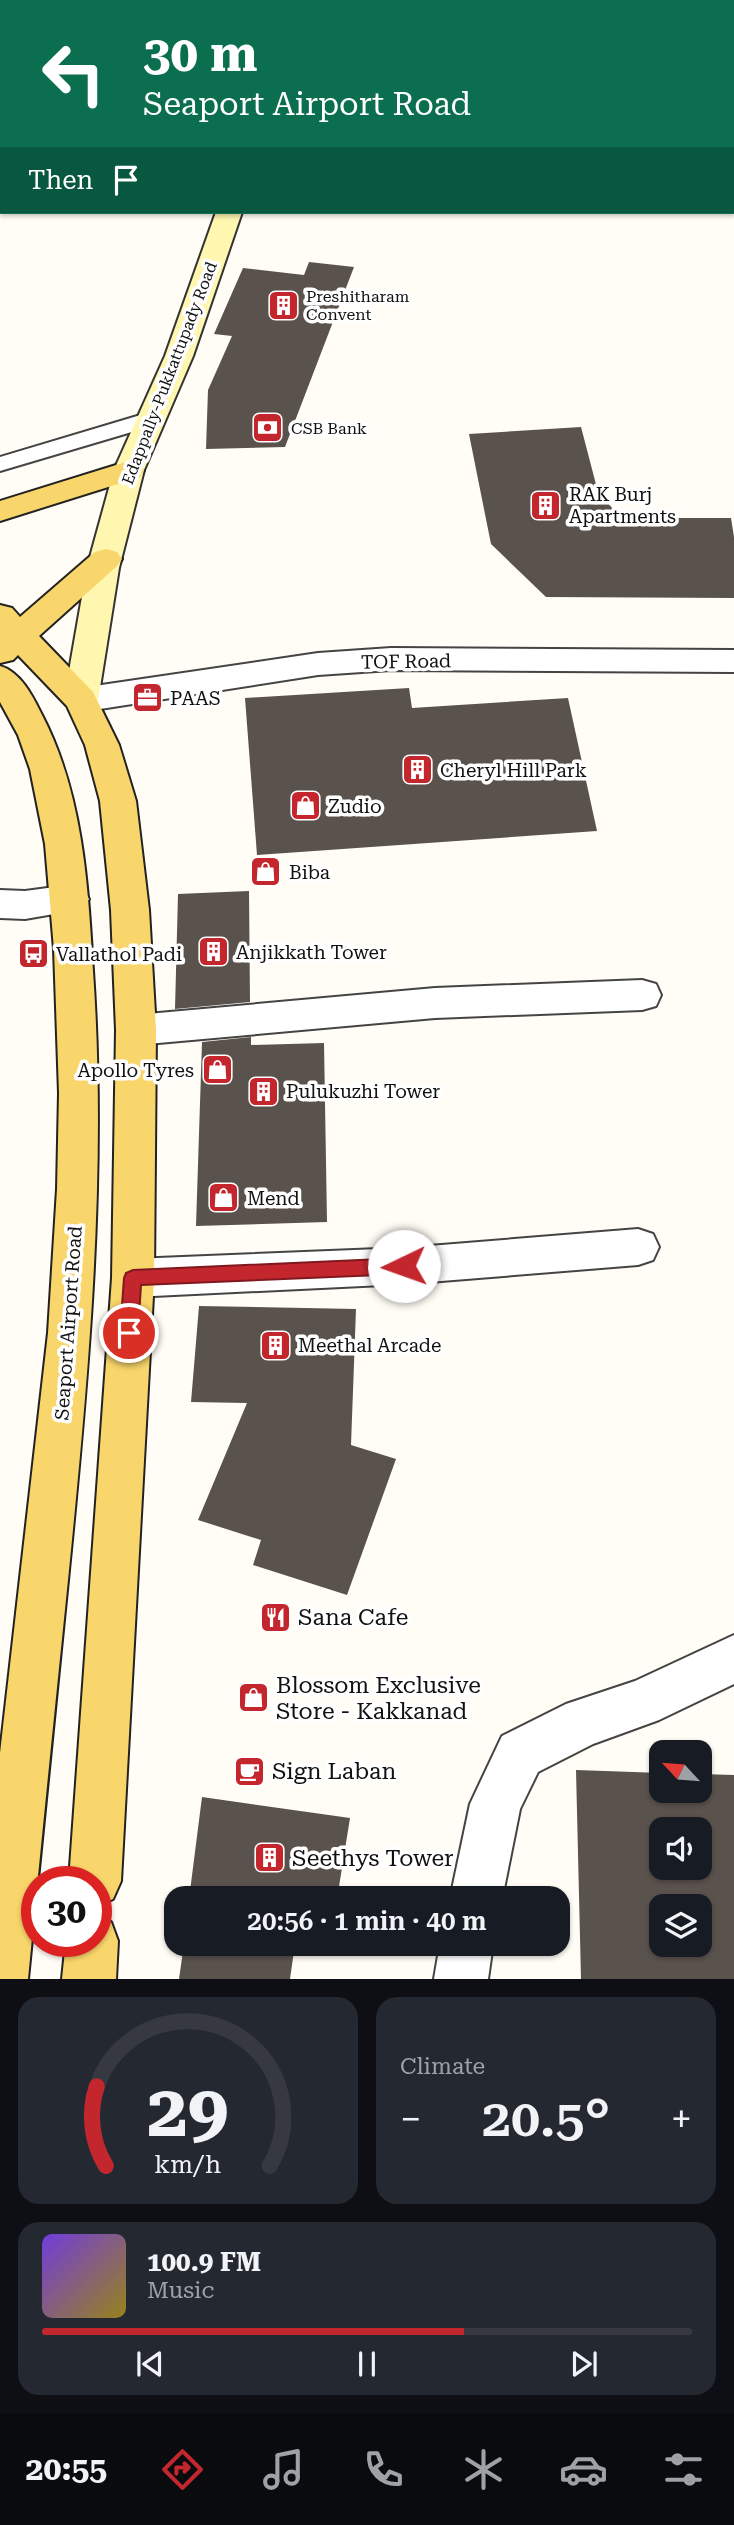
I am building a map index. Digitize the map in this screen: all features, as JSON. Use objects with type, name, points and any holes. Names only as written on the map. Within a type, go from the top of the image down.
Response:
[{"type":"main road","name":"Edappally-Pukkattupady Road","points":[[81,700],[106,559],[129,470],[179,356],[228,214]]},
{"type":"main road","points":[[0,512],[129,470]]},
{"type":"main road","points":[[96,1866],[133,1278],[136,1030],[130,910],[118,801],[102,745],[81,700],[6,635],[106,559]]},
{"type":"main road","name":"Seaport Airport Road","points":[[0,678],[10,689],[39,745],[58,814],[70,899],[78,1028],[78,1169],[70,1333],[1,1979]]},
{"type":"main road","points":[[30,725],[81,700]]},
{"type":"main road","points":[[89,1979],[91,1957]]},
{"type":"street","name":"TOF Road","points":[[81,700],[279,670],[391,659],[734,661]]},
{"type":"street","points":[[0,904],[25,905],[70,899]]},
{"type":"street","points":[[136,1030],[435,1003],[642,995]]},
{"type":"street","points":[[133,1278],[404,1266],[638,1247]]},
{"type":"street","points":[[479,1886],[495,1804],[520,1754],[584,1722],[642,1703],[734,1659]]},
{"type":"street","points":[[461,1979],[465,1956]]},
{"type":"lane","points":[[0,464],[154,418]]},
{"type":"building","name":"Preshitharam Convent","points":[[309,262],[354,267],[285,447],[206,449],[208,390],[232,336],[214,334],[243,268],[304,275]]},
{"type":"building","name":"RAK Burj Apartments","points":[[581,427],[598,492],[621,518],[731,518],[734,537],[734,598],[546,597],[491,544],[469,434]]},
{"type":"building","name":"Cheryl Hill Park","points":[[409,688],[412,708],[568,698],[597,831],[257,855],[245,698]]},
{"type":"building","name":"Anjikkath Tower","points":[[249,891],[250,1002],[175,1009],[178,894]]},
{"type":"building","name":"Pulukuzhi Tower","points":[[251,1037],[251,1045],[324,1043],[327,1222],[196,1226],[202,1042]]},
{"type":"building","points":[[199,1306],[356,1309],[351,1445],[396,1459],[347,1595],[253,1565],[261,1540],[198,1520],[247,1403],[191,1402]]},
{"type":"building","points":[[576,1770],[649,1773],[649,1803],[712,1803],[712,1774],[734,1775],[734,1979],[581,1979]]},
{"type":"building","name":"Seethys Tower","points":[[202,1797],[350,1818],[339,1886],[191,1886]]},
{"type":"building","points":[[182,1956],[293,1956],[290,1979],[179,1979]]},
{"type":"place","name":"Preshitharam Convent","points":[[283,305]]},
{"type":"place","name":"CSB Bank","points":[[268,428]]},
{"type":"place","name":"RAK Burj Apartments","points":[[546,505]]},
{"type":"place","name":"PAAS","points":[[147,698]]},
{"type":"place","name":"Cheryl Hill Park","points":[[417,770]]},
{"type":"place","name":"Zudio","points":[[305,806]]},
{"type":"place","name":"Biba","points":[[266,872]]},
{"type":"place","name":"Anjikkath Tower","points":[[213,952]]},
{"type":"place","name":"Vallathol Padi","points":[[33,954]]},
{"type":"place","name":"Apollo Tyres","points":[[217,1070]]},
{"type":"place","name":"Pulukuzhi Tower","points":[[263,1091]]},
{"type":"place","name":"Mend","points":[[224,1198]]},
{"type":"place","name":"Meethal Arcade","points":[[275,1345]]},
{"type":"place","name":"Sana Cafe","points":[[275,1617]]},
{"type":"place","name":"Blossom Exclusive Store - Kakkanad","points":[[253,1698]]},
{"type":"place","name":"Sign Laban","points":[[249,1771]]},
{"type":"place","name":"Seethys Tower","points":[[269,1858]]},
{"type":"route","points":[[129,1333],[133,1278],[404,1266]]}]
